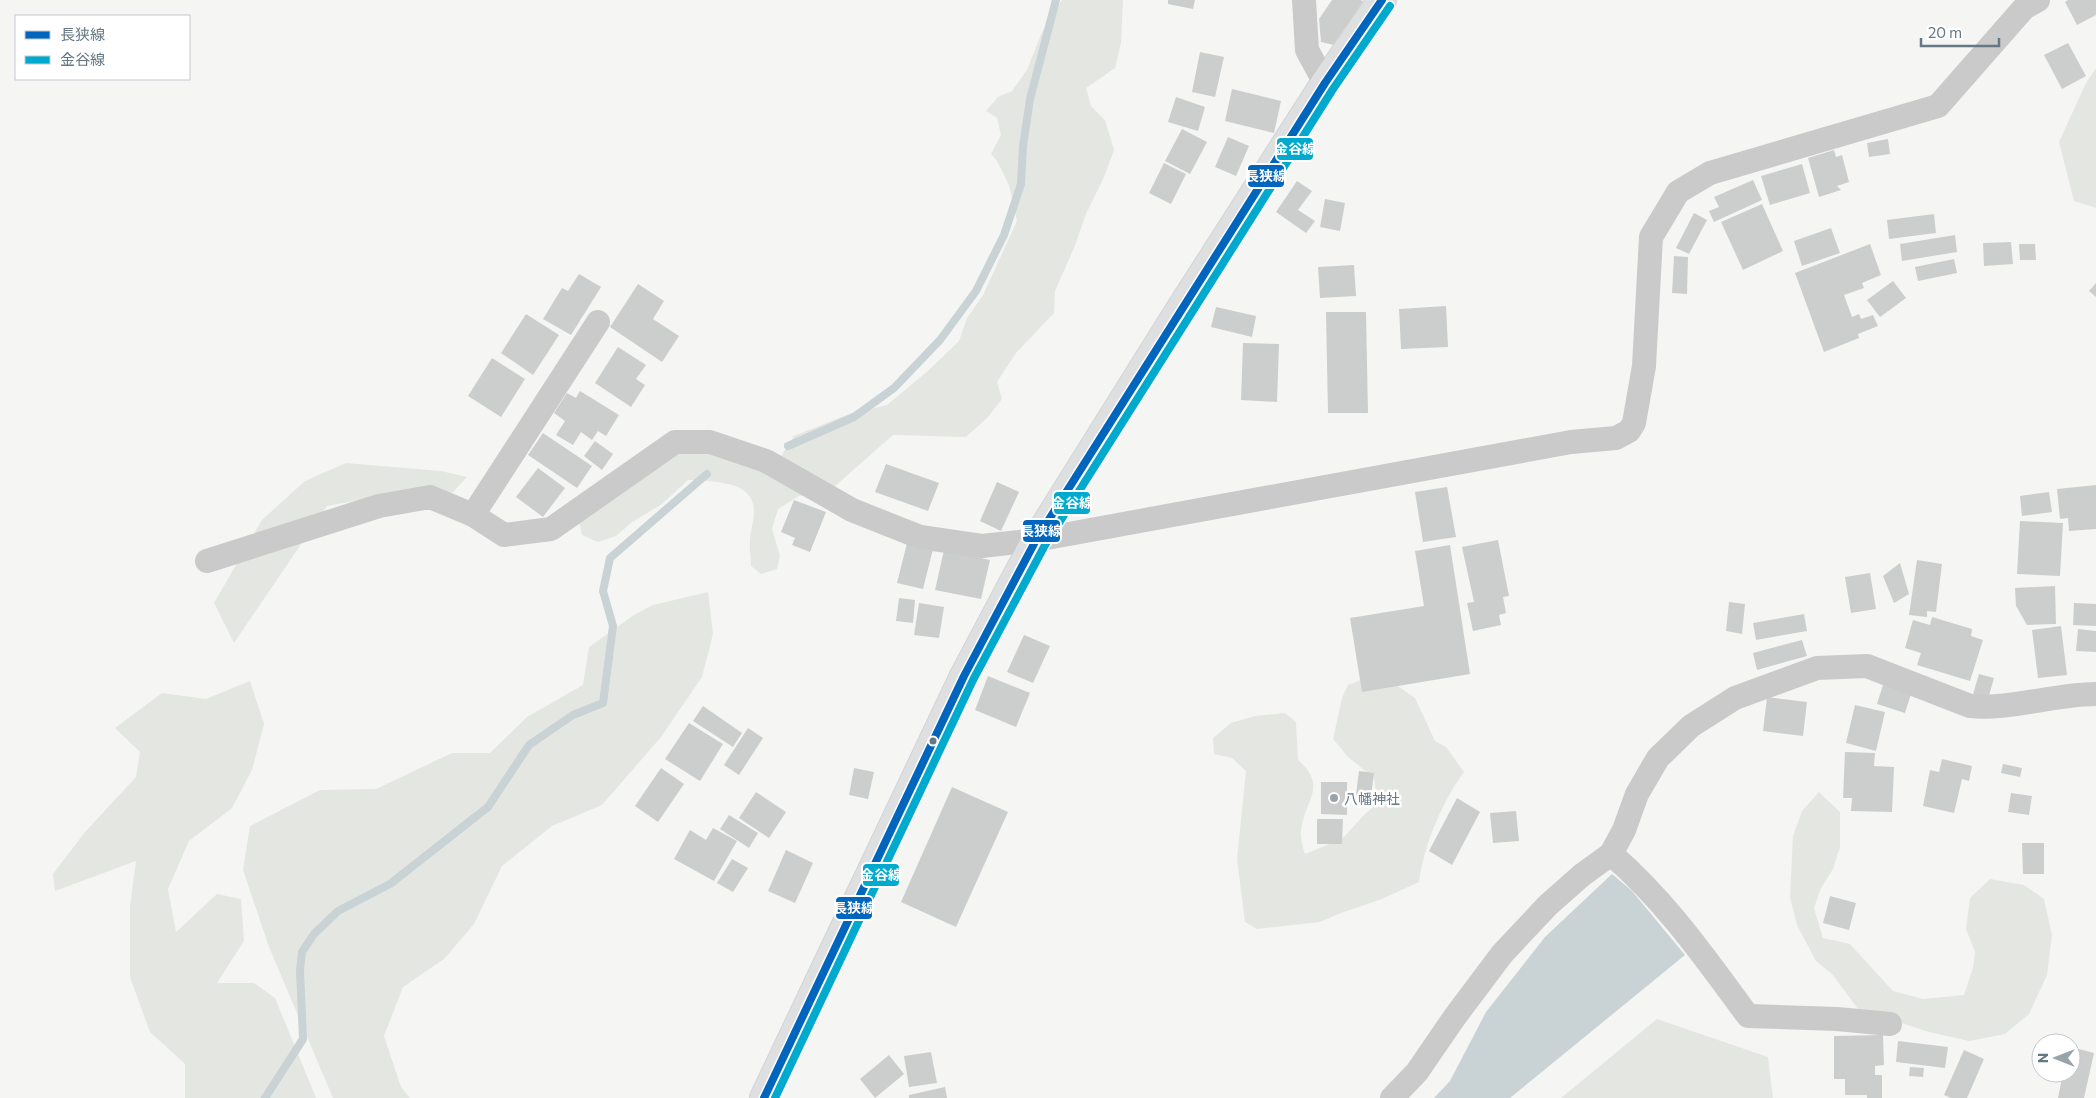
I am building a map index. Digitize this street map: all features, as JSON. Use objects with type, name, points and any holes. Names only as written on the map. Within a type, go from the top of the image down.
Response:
[{"type":"main road","points":[[764,1098],[964,676],[1036,540],[1106,424],[1325,84],[1382,0]]},
{"type":"street","points":[[1304,0],[1307,50],[1325,84]]},
{"type":"street","points":[[207,561],[379,506],[430,497],[473,515],[504,535],[551,529],[675,442],[710,442],[766,461],[852,510],[920,537],[982,546],[1036,540],[1571,442],[1616,438],[1629,431],[1634,423],[1644,366],[1651,237],[1678,192],[1710,173],[1938,106],[2024,8],[2038,0]]},
{"type":"street","points":[[473,515],[598,322]]},
{"type":"street","points":[[1392,1098],[1417,1072],[1454,1018],[1502,954],[1548,905],[1582,875],[1611,854],[1624,830],[1637,794],[1658,758],[1691,726],[1736,698],[1817,668],[1867,666],[1970,706],[1988,708],[2045,698],[2096,694]]},
{"type":"street","points":[[1611,854],[1637,876],[1661,903],[1705,956],[1748,1016],[1838,1019],[1890,1024]]},
{"type":"shaded area","points":[[1062,0],[1123,0],[1121,43],[1115,68],[1086,88],[1091,106],[1105,120],[1114,150],[1055,291],[1054,313],[1016,353],[997,382],[1002,399],[988,417],[966,437],[893,435],[834,487],[799,496],[778,509],[772,529],[780,556],[777,569],[761,574],[751,566],[750,542],[754,508],[750,496],[743,490],[726,483],[688,480],[662,504],[632,522],[616,536],[598,542],[582,535],[579,521],[680,451],[781,456],[794,436],[849,414],[887,405],[929,370],[959,341],[967,318],[983,295],[1017,221],[1009,185],[997,161],[991,154],[1001,135],[997,118],[986,111],[998,97],[1012,91],[1027,70],[1042,32]]},
{"type":"shaded area","points":[[2096,68],[2096,208],[2074,201],[2059,142],[2086,83]]},
{"type":"shaded area","points":[[346,463],[441,471],[467,477],[452,493],[425,488],[327,506],[234,643],[214,603],[262,520],[305,481]]},
{"type":"shaded area","points":[[708,592],[713,634],[702,677],[661,737],[602,805],[552,826],[502,866],[474,924],[444,959],[403,987],[384,1036],[401,1087],[410,1098],[333,1098],[269,947],[243,870],[250,826],[320,790],[376,789],[452,753],[490,753],[527,717],[583,685],[589,647],[634,615],[653,605]]},
{"type":"shaded area","points":[[1379,673],[1415,698],[1435,741],[1446,747],[1464,772],[1448,797],[1435,824],[1425,853],[1419,882],[1382,899],[1320,922],[1257,929],[1245,922],[1237,859],[1246,771],[1232,758],[1214,754],[1213,738],[1231,723],[1255,716],[1285,713],[1296,722],[1298,760],[1312,778],[1313,786],[1301,831],[1301,840],[1305,854],[1342,839],[1378,803],[1374,778],[1348,757],[1333,739],[1342,698],[1348,685]]},
{"type":"shaded area","points":[[250,681],[264,724],[252,770],[232,808],[189,841],[168,889],[176,932],[217,894],[241,899],[244,941],[217,983],[254,983],[275,998],[316,1098],[185,1098],[185,1064],[150,1032],[130,977],[130,906],[136,861],[55,891],[53,874],[85,832],[136,777],[140,752],[115,728],[162,693],[206,699]]},
{"type":"shaded area","points":[[1819,792],[1840,812],[1840,847],[1833,869],[1821,888],[1814,908],[1823,938],[1850,944],[1893,991],[1923,999],[1964,995],[1973,968],[1975,952],[1966,929],[1970,898],[1990,879],[2024,885],[2044,899],[2052,935],[2047,975],[2029,1014],[2005,1034],[1969,1041],[1929,1032],[1858,1009],[1832,974],[1816,961],[1797,925],[1790,897],[1793,836],[1802,811]]},
{"type":"shaded area","points":[[1612,874],[1632,891],[1685,955],[1510,1098],[1434,1098],[1450,1081],[1486,1012],[1545,937]]},
{"type":"shaded area","points":[[1657,1019],[1768,1057],[1773,1098],[1561,1098]]},
{"type":"building","points":[[1168,0],[1195,0],[1193,9],[1168,4]]},
{"type":"building","points":[[1332,0],[1361,0],[1364,2],[1338,46],[1321,42],[1319,19]]},
{"type":"building","points":[[2068,0],[2096,0],[2096,15],[2077,25],[2065,2]]},
{"type":"building","points":[[2068,43],[2086,76],[2062,89],[2044,55]]},
{"type":"building","points":[[1200,52],[1224,57],[1215,97],[1192,92]]},
{"type":"building","points":[[1232,89],[1281,101],[1274,133],[1225,121]]},
{"type":"building","points":[[1176,97],[1205,107],[1198,131],[1168,122]]},
{"type":"building","points":[[1182,129],[1207,142],[1190,174],[1165,161]]},
{"type":"building","points":[[1228,137],[1249,146],[1236,176],[1215,167]]},
{"type":"building","points":[[1888,139],[1890,154],[1869,157],[1867,143]]},
{"type":"building","points":[[1834,150],[1836,157],[1842,155],[1849,182],[1837,186],[1841,190],[1819,197],[1808,158]]},
{"type":"building","points":[[1164,163],[1186,174],[1171,204],[1149,193]]},
{"type":"building","points":[[1802,164],[1810,193],[1770,205],[1761,176]]},
{"type":"building","points":[[1753,180],[1762,200],[1714,222],[1709,211],[1719,207],[1714,197]]},
{"type":"building","points":[[1297,181],[1312,191],[1298,210],[1315,221],[1306,233],[1276,212]]},
{"type":"building","points":[[1325,199],[1345,203],[1340,231],[1320,227]]},
{"type":"building","points":[[1762,204],[1783,251],[1743,270],[1721,222]]},
{"type":"building","points":[[1694,213],[1707,220],[1689,254],[1676,248]]},
{"type":"building","points":[[1934,214],[1936,233],[1889,239],[1887,220]]},
{"type":"building","points":[[1831,228],[1840,253],[1802,266],[1794,241]]},
{"type":"building","points":[[1955,235],[1957,252],[1902,261],[1900,244]]},
{"type":"building","points":[[2011,242],[2013,264],[1984,266],[1983,243]]},
{"type":"building","points":[[1870,244],[1881,275],[1862,283],[1864,288],[1844,295],[1852,317],[1859,314],[1861,319],[1873,315],[1878,326],[1858,334],[1859,338],[1824,352],[1795,273]]},
{"type":"building","points":[[2019,244],[2035,244],[2036,260],[2020,260]]},
{"type":"building","points":[[1674,256],[1688,257],[1687,294],[1672,293]]},
{"type":"building","points":[[1954,259],[1957,273],[1918,281],[1915,267]]},
{"type":"building","points":[[1354,265],[1356,296],[1320,298],[1318,267]]},
{"type":"building","points":[[579,274],[601,287],[571,335],[543,319],[562,288],[568,291]]},
{"type":"building","points":[[1893,281],[1906,298],[1880,317],[1867,300]]},
{"type":"building","points":[[2096,283],[2096,297],[2089,291]]},
{"type":"building","points":[[638,284],[664,301],[653,319],[679,336],[662,362],[610,327]]},
{"type":"building","points":[[1446,306],[1448,347],[1401,349],[1399,309]]},
{"type":"building","points":[[1216,307],[1256,316],[1252,337],[1211,327]]},
{"type":"building","points":[[1326,312],[1366,312],[1368,413],[1328,413]]},
{"type":"building","points":[[526,314],[559,335],[533,375],[501,353]]},
{"type":"building","points":[[1243,343],[1279,344],[1277,402],[1241,400]]},
{"type":"building","points":[[618,347],[646,365],[636,379],[645,385],[631,407],[595,383]]},
{"type":"building","points":[[492,358],[525,379],[501,417],[468,396]]},
{"type":"building","points":[[580,391],[619,415],[606,436],[598,431],[592,440],[581,432],[573,445],[556,435],[565,421],[554,413],[567,393],[576,398]]},
{"type":"building","points":[[543,433],[592,466],[577,488],[528,455]]},
{"type":"building","points":[[595,441],[613,454],[602,470],[584,456]]},
{"type":"building","points":[[886,464],[939,483],[928,511],[875,492]]},
{"type":"building","points":[[538,468],[565,488],[543,517],[516,497]]},
{"type":"building","points":[[997,482],[1019,492],[1001,531],[980,521]]},
{"type":"building","points":[[2096,485],[2096,529],[2069,531],[2068,518],[2060,519],[2057,489]]},
{"type":"building","points":[[1447,487],[1456,537],[1423,542],[1415,492]]},
{"type":"building","points":[[2049,492],[2052,512],[2022,516],[2020,496]]},
{"type":"building","points":[[794,500],[826,512],[810,552],[792,545],[795,538],[781,532]]},
{"type":"building","points":[[2020,521],[2063,523],[2060,576],[2017,574]]},
{"type":"building","points":[[1498,540],[1509,596],[1503,597],[1506,613],[1499,615],[1501,625],[1473,631],[1467,603],[1474,602],[1462,547]]},
{"type":"building","points":[[907,543],[933,549],[923,589],[897,583]]},
{"type":"building","points":[[1450,545],[1470,674],[1362,692],[1350,618],[1424,606],[1415,551]]},
{"type":"building","points":[[944,550],[990,560],[981,599],[935,590]]},
{"type":"building","points":[[1917,560],[1942,564],[1936,612],[1927,611],[1927,617],[1909,615]]},
{"type":"building","points":[[1900,563],[1909,594],[1894,603],[1883,576]]},
{"type":"building","points":[[1870,573],[1876,609],[1851,613],[1845,577]]},
{"type":"building","points":[[2055,586],[2056,624],[2027,625],[2016,606],[2015,588]]},
{"type":"building","points":[[899,598],[915,600],[913,623],[896,621]]},
{"type":"building","points":[[1729,602],[1745,604],[1742,634],[1726,631]]},
{"type":"building","points":[[919,603],[944,607],[939,638],[914,635]]},
{"type":"building","points":[[2074,603],[2096,604],[2096,626],[2073,625]]},
{"type":"building","points":[[1804,614],[1807,631],[1756,640],[1753,623]]},
{"type":"building","points":[[1932,617],[1972,629],[1971,636],[1983,640],[1970,681],[1917,665],[1921,653],[1905,648],[1913,620],[1930,625]]},
{"type":"building","points":[[2061,626],[2067,675],[2038,678],[2032,630]]},
{"type":"building","points":[[2078,629],[2096,631],[2096,652],[2076,651]]},
{"type":"building","points":[[1024,635],[1050,646],[1033,683],[1007,672]]},
{"type":"building","points":[[1802,640],[1807,656],[1757,670],[1753,653]]},
{"type":"building","points":[[1979,674],[1994,678],[1988,699],[1973,694]]},
{"type":"building","points":[[988,676],[1030,693],[1016,727],[975,710]]},
{"type":"building","points":[[1883,685],[1911,694],[1905,713],[1877,704]]},
{"type":"building","points":[[1767,697],[1807,702],[1803,736],[1763,731]]},
{"type":"building","points":[[1855,705],[1885,712],[1876,751],[1846,743]]},
{"type":"building","points":[[703,706],[742,733],[733,747],[693,721]]},
{"type":"building","points":[[689,723],[723,744],[700,781],[665,759]]},
{"type":"building","points":[[748,728],[763,738],[739,775],[724,765]]},
{"type":"building","points":[[1845,752],[1875,753],[1874,766],[1894,767],[1892,812],[1851,811],[1852,798],[1843,798]]},
{"type":"building","points":[[1942,759],[1972,766],[1969,781],[1962,779],[1954,813],[1923,806],[1930,770],[1939,772]]},
{"type":"building","points":[[2003,764],[2022,768],[2020,777],[2001,773]]},
{"type":"building","points":[[661,768],[684,784],[658,822],[635,806]]},
{"type":"building","points":[[854,768],[874,772],[868,799],[849,795]]},
{"type":"building","points":[[1359,771],[1374,773],[1370,804],[1355,802]]},
{"type":"building","name":"八幡神社","points":[[1321,782],[1347,782],[1347,815],[1321,814]]},
{"type":"building","points":[[952,787],[1008,812],[956,927],[901,902]]},
{"type":"building","points":[[756,792],[786,812],[769,838],[739,818]]},
{"type":"building","points":[[2011,793],[2032,796],[2029,815],[2008,812]]},
{"type":"building","points":[[1457,798],[1480,812],[1452,865],[1429,851]]},
{"type":"building","points":[[1516,811],[1519,841],[1493,843],[1490,813]]},
{"type":"building","points":[[729,815],[758,833],[749,848],[720,829]]},
{"type":"building","points":[[1317,819],[1343,819],[1342,844],[1317,844]]},
{"type":"building","points":[[713,828],[737,841],[714,881],[674,859],[690,830],[706,840]]},
{"type":"building","points":[[2022,843],[2044,843],[2044,874],[2023,874]]},
{"type":"building","points":[[786,850],[813,863],[795,903],[768,891]]},
{"type":"building","points":[[732,859],[748,868],[733,892],[717,883]]},
{"type":"building","points":[[1830,896],[1856,903],[1849,930],[1823,923]]},
{"type":"building","points":[[1883,1035],[1884,1065],[1875,1066],[1875,1075],[1882,1075],[1882,1098],[1867,1098],[1867,1095],[1845,1095],[1845,1079],[1834,1079],[1834,1036]]},
{"type":"building","points":[[1898,1041],[1948,1047],[1945,1068],[1896,1062]]},
{"type":"building","points":[[1964,1050],[1984,1059],[1967,1098],[1951,1098],[1944,1095]]},
{"type":"building","points":[[2081,1050],[2094,1053],[2084,1098],[2058,1098],[2061,1083],[2081,1083]]},
{"type":"building","points":[[931,1052],[937,1083],[909,1087],[904,1056]]},
{"type":"building","points":[[889,1055],[904,1074],[875,1098],[860,1079]]},
{"type":"building","points":[[1910,1067],[1924,1068],[1923,1077],[1909,1076]]},
{"type":"building","points":[[945,1087],[947,1098],[909,1098],[909,1095]]},
{"type":"waterway","points":[[788,446],[854,417],[894,388],[940,340],[976,291],[1004,235],[1021,184],[1023,146],[1030,99],[1056,0]]},
{"type":"waterway","points":[[265,1098],[303,1039],[300,970],[302,952],[314,934],[338,911],[390,884],[488,807],[529,745],[573,715],[603,703],[613,626],[603,591],[610,558],[707,474]]},
{"type":"transit line","name":"長狭線","points":[[764,1098],[964,676],[1036,540],[1325,83],[1382,0]]},
{"type":"transit line","name":"金谷線","points":[[775,1098],[973,680],[1045,545],[1333,89],[1390,6]]},
{"type":"place","name":"八幡神社","points":[[1334,798]]}]
